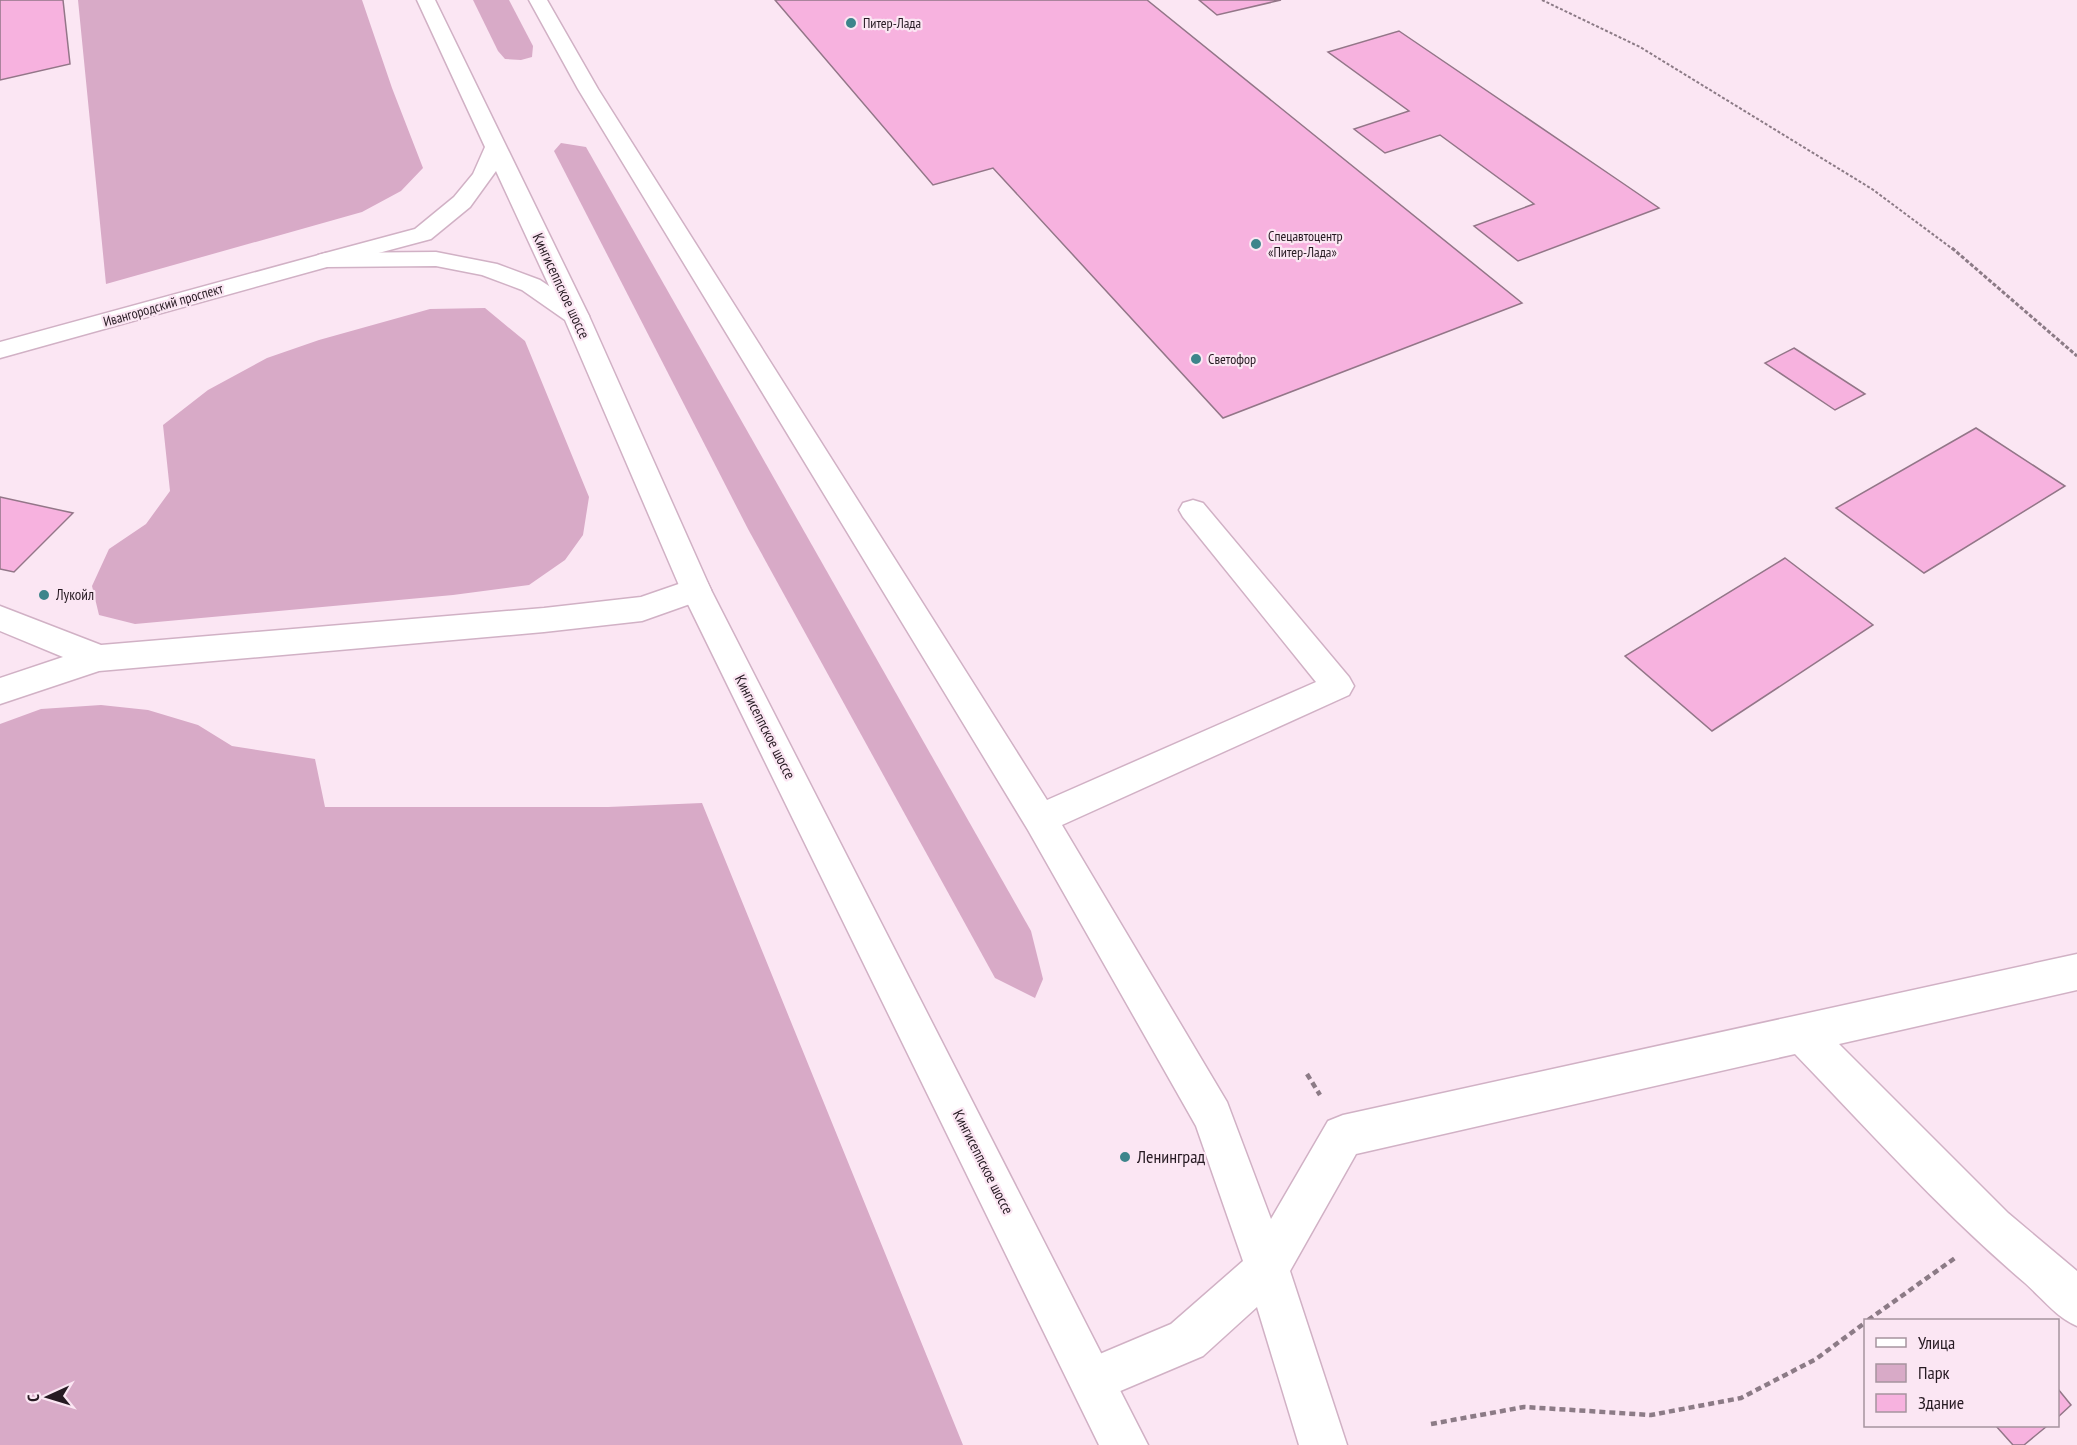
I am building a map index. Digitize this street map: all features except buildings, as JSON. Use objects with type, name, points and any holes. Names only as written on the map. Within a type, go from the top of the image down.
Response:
[{"type":"main road","name":"Кингисеппское шоссе","points":[[426,0],[576,316],[696,590],[1124,1445]]},
{"type":"main road","points":[[538,0],[594,99],[1040,819],[1213,1116],[1267,1268],[1323,1445]]},
{"type":"main road","name":"Ивангородский проспект","points":[[0,350],[423,234],[462,202],[483,176],[496,146]]},
{"type":"main road","name":"Ивангородский проспект","points":[[326,260],[436,259],[488,269],[531,285],[576,316]]},
{"type":"main road","points":[[1040,819],[1338,686],[1193,510]]},
{"type":"main road","points":[[0,691],[99,658],[533,621],[642,609],[696,590]]},
{"type":"main road","points":[[0,618],[99,658]]},
{"type":"main road","points":[[1092,1380],[1187,1340],[1267,1268],[1343,1136],[2077,972]]},
{"type":"main road","points":[[1802,1034],[1993,1228],[2060,1285],[2077,1304]]},
{"type":"path","points":[[1542,0],[1640,47],[1872,189],[1967,259],[2077,356]]},
{"type":"path","points":[[1870,1319],[1993,1228]]},
{"type":"path","points":[[1431,1424],[1524,1407],[1651,1415],[1741,1398],[1816,1359],[1864,1323]]},
{"type":"green space","points":[[78,0],[362,0],[392,88],[423,168],[401,191],[362,212],[106,284]]},
{"type":"green space","points":[[473,0],[509,0],[533,46],[532,57],[521,60],[505,59],[498,51]]},
{"type":"green space","points":[[561,143],[586,147],[1031,931],[1043,979],[1035,998],[995,978],[748,529],[554,151]]},
{"type":"green space","points":[[485,308],[525,341],[589,497],[583,535],[565,560],[529,585],[453,595],[135,624],[99,615],[92,586],[109,549],[146,524],[170,491],[163,425],[208,390],[267,358],[319,340],[430,309]]},
{"type":"green space","points":[[101,705],[148,710],[198,725],[232,746],[315,759],[325,807],[608,807],[702,803],[963,1445],[0,1445],[0,724],[41,709]]},
{"type":"place","name":"Питер-Лада","points":[[851,23]]},
{"type":"place","name":"Спецавтоцентр «Питер-Лада»","points":[[1256,244]]},
{"type":"place","name":"Светофор","points":[[1196,359]]},
{"type":"place","name":"Лукойл","points":[[44,595]]},
{"type":"place","name":"Ленинград","points":[[1125,1157]]}]
